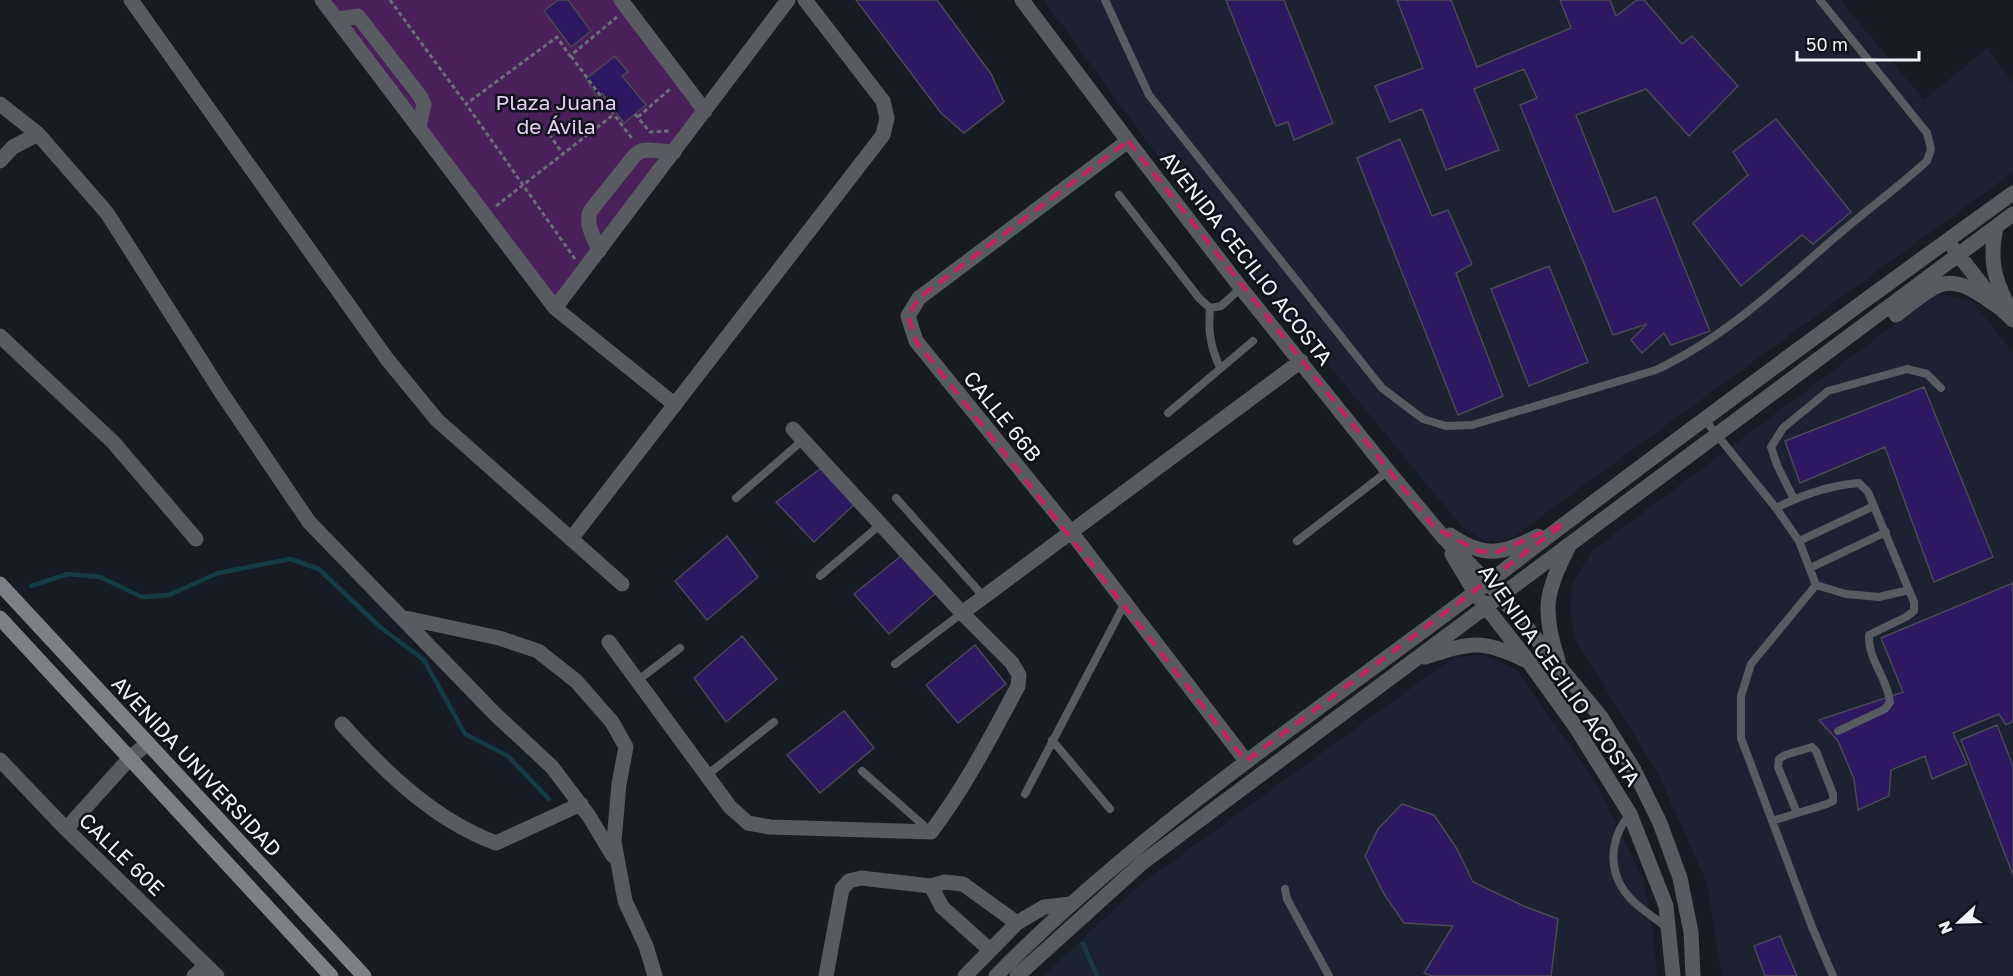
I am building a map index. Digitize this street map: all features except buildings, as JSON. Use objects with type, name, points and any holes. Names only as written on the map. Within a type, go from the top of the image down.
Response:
[{"type":"street","points":[[131,0],[387,359],[437,420],[622,584]]},
{"type":"street","points":[[323,0],[555,308],[674,404]]},
{"type":"street","points":[[555,308],[788,0]]},
{"type":"street","points":[[571,539],[883,135],[887,118],[883,101],[805,0]]},
{"type":"street","name":"AVENIDA CECILIO ACOSTA","points":[[1022,0],[1241,288],[1388,471],[1439,533],[1499,595],[1600,717],[1634,770],[1660,823],[1680,878],[1691,932],[1693,976]]},
{"type":"street","points":[[620,8],[705,111]]},
{"type":"street","points":[[0,104],[38,134],[107,213],[221,392],[309,522],[495,714],[552,767],[581,804],[619,864]]},
{"type":"street","points":[[0,161],[13,147],[38,134]]},
{"type":"street","name":"CALLE 66B","points":[[1128,141],[919,298],[908,316],[916,341],[1071,532],[1246,761]]},
{"type":"street","points":[[598,251],[587,217],[598,201],[635,155],[641,151],[674,152]]},
{"type":"street","points":[[996,976],[1071,904],[1246,761],[1475,593],[1704,420],[2013,194]]},
{"type":"street","points":[[1017,976],[1142,863],[2013,214]]},
{"type":"street","points":[[1996,227],[1993,243],[1993,270],[2009,315]]},
{"type":"street","points":[[1947,241],[2009,315]]},
{"type":"street","points":[[1854,334],[1883,324],[1940,285],[1956,284],[1971,290],[2009,315]]},
{"type":"street","points":[[0,336],[113,442],[196,539]]},
{"type":"street","points":[[962,613],[1301,361]]},
{"type":"street","points":[[609,642],[730,807],[748,823],[770,827],[931,832],[943,817],[985,748],[1018,686],[1019,675],[1012,663],[962,613],[798,435]]},
{"type":"street","points":[[1439,533],[1478,551],[1497,552],[1522,544],[1565,523]]},
{"type":"street","name":"AVENIDA CECILIO ACOSTA","points":[[1439,533],[1475,593],[1575,726],[1630,814],[1666,906],[1673,976]]},
{"type":"street","points":[[1561,668],[1550,634],[1547,617],[1548,600],[1554,576],[1570,544]]},
{"type":"street","name":"AVENIDA UNIVERSIDAD","points":[[0,584],[364,976]]},
{"type":"street","points":[[401,617],[499,638],[538,651],[576,681],[612,722],[626,747],[619,784],[614,841],[625,901],[646,946],[655,976]]},
{"type":"street","name":"AVENIDA UNIVERSIDAD","points":[[0,618],[331,976]]},
{"type":"street","points":[[1414,661],[1462,646],[1480,644],[1511,653],[1529,662]]},
{"type":"street","points":[[342,724],[376,762],[434,810],[472,834],[496,843],[581,804]]},
{"type":"street","points":[[66,829],[130,758],[148,743]]},
{"type":"street","name":"CALLE 60E","points":[[0,760],[66,829],[217,976]]},
{"type":"street","points":[[826,976],[842,889],[849,881],[861,878],[931,885],[945,882],[963,884],[1017,923]]},
{"type":"street","points":[[931,885],[942,906],[990,950]]},
{"type":"street","points":[[965,976],[1017,923],[1044,907],[1071,904]]},
{"type":"street","points":[[194,976],[206,965]]},
{"type":"lane","points":[[1105,0],[1149,95],[1382,388],[1423,419],[1446,426],[1472,426],[1656,370],[1673,362],[1702,345],[1785,281],[1927,161],[1931,149],[1927,133],[1820,0]]},
{"type":"lane","points":[[1119,195],[1199,298],[1210,308]]},
{"type":"lane","points":[[1210,308],[1221,306],[1241,288]]},
{"type":"lane","points":[[1210,308],[1208,331],[1211,347],[1220,368]]},
{"type":"lane","points":[[1168,413],[1253,341]]},
{"type":"lane","points":[[1794,500],[1771,447],[1783,428],[1828,391],[1907,369],[1927,374],[1941,388]]},
{"type":"lane","points":[[1704,420],[1776,508],[1799,541],[1816,585]]},
{"type":"lane","points":[[736,498],[798,435]]},
{"type":"lane","points":[[1297,541],[1388,471]]},
{"type":"lane","points":[[1776,508],[1845,484],[1859,483],[1868,492],[1914,602],[1914,611],[1906,617],[1869,634],[1868,644],[1888,689],[1890,702],[1884,709],[1838,731]]},
{"type":"lane","points":[[896,498],[983,596]]},
{"type":"lane","points":[[1799,541],[1874,506]]},
{"type":"lane","points":[[820,576],[881,524]]},
{"type":"lane","points":[[1810,568],[1886,532]]},
{"type":"lane","points":[[1816,585],[1846,594],[1879,597],[1909,590]]},
{"type":"lane","points":[[1816,585],[1751,664],[1741,696],[1741,738],[1833,976]]},
{"type":"lane","points":[[1025,794],[1125,603]]},
{"type":"lane","points":[[895,664],[962,613]]},
{"type":"lane","points":[[637,681],[680,648]]},
{"type":"lane","points":[[707,775],[774,722]]},
{"type":"lane","points":[[1052,740],[1110,809]]},
{"type":"lane","points":[[1772,821],[1797,813],[1833,801],[1833,794],[1816,751],[1812,747],[1779,759],[1778,767],[1797,813]]},
{"type":"lane","points":[[862,771],[931,832]]},
{"type":"lane","points":[[1630,814],[1622,822],[1614,842],[1612,856],[1619,883],[1630,898],[1668,928]]},
{"type":"lane","points":[[1286,889],[1287,899],[1329,976]]},
{"type":"path","points":[[390,0],[578,263]]},
{"type":"path","points":[[570,56],[620,8]]},
{"type":"path","points":[[466,104],[557,37],[641,151]]},
{"type":"path","points":[[673,87],[636,116],[650,132],[678,131]]},
{"type":"path","points":[[495,207],[613,115]]},
{"type":"path","points":[[549,134],[563,154]]},
{"type":"highlighted area","points":[[1128,141],[1434,527],[1478,551],[1497,552],[1565,523],[1246,761],[916,341],[908,316],[919,298]]},
{"type":"shaded area","points":[[1044,0],[1840,0],[1924,100],[1987,48],[2013,82],[2013,172],[1517,534],[1499,542],[1484,540],[1463,528],[1170,173]]},
{"type":"shaded area","points":[[1937,293],[1972,301],[2013,353],[2013,976],[1722,976],[1707,883],[1658,774],[1574,637],[1570,608],[1573,581],[1593,550]]},
{"type":"shaded area","points":[[1485,655],[1517,670],[1597,785],[1644,881],[1654,938],[1657,976],[1043,976],[1140,885],[1454,657]]},
{"type":"green space","name":"Plaza Juana de Ávila","points":[[329,0],[617,0],[701,111],[555,303]]},
{"type":"waterway","points":[[31,586],[68,574],[100,577],[142,597],[169,595],[218,573],[290,559],[319,569],[380,627],[424,660],[465,734],[508,756],[549,799]]},
{"type":"waterway","points":[[1083,944],[1097,976]]}]
